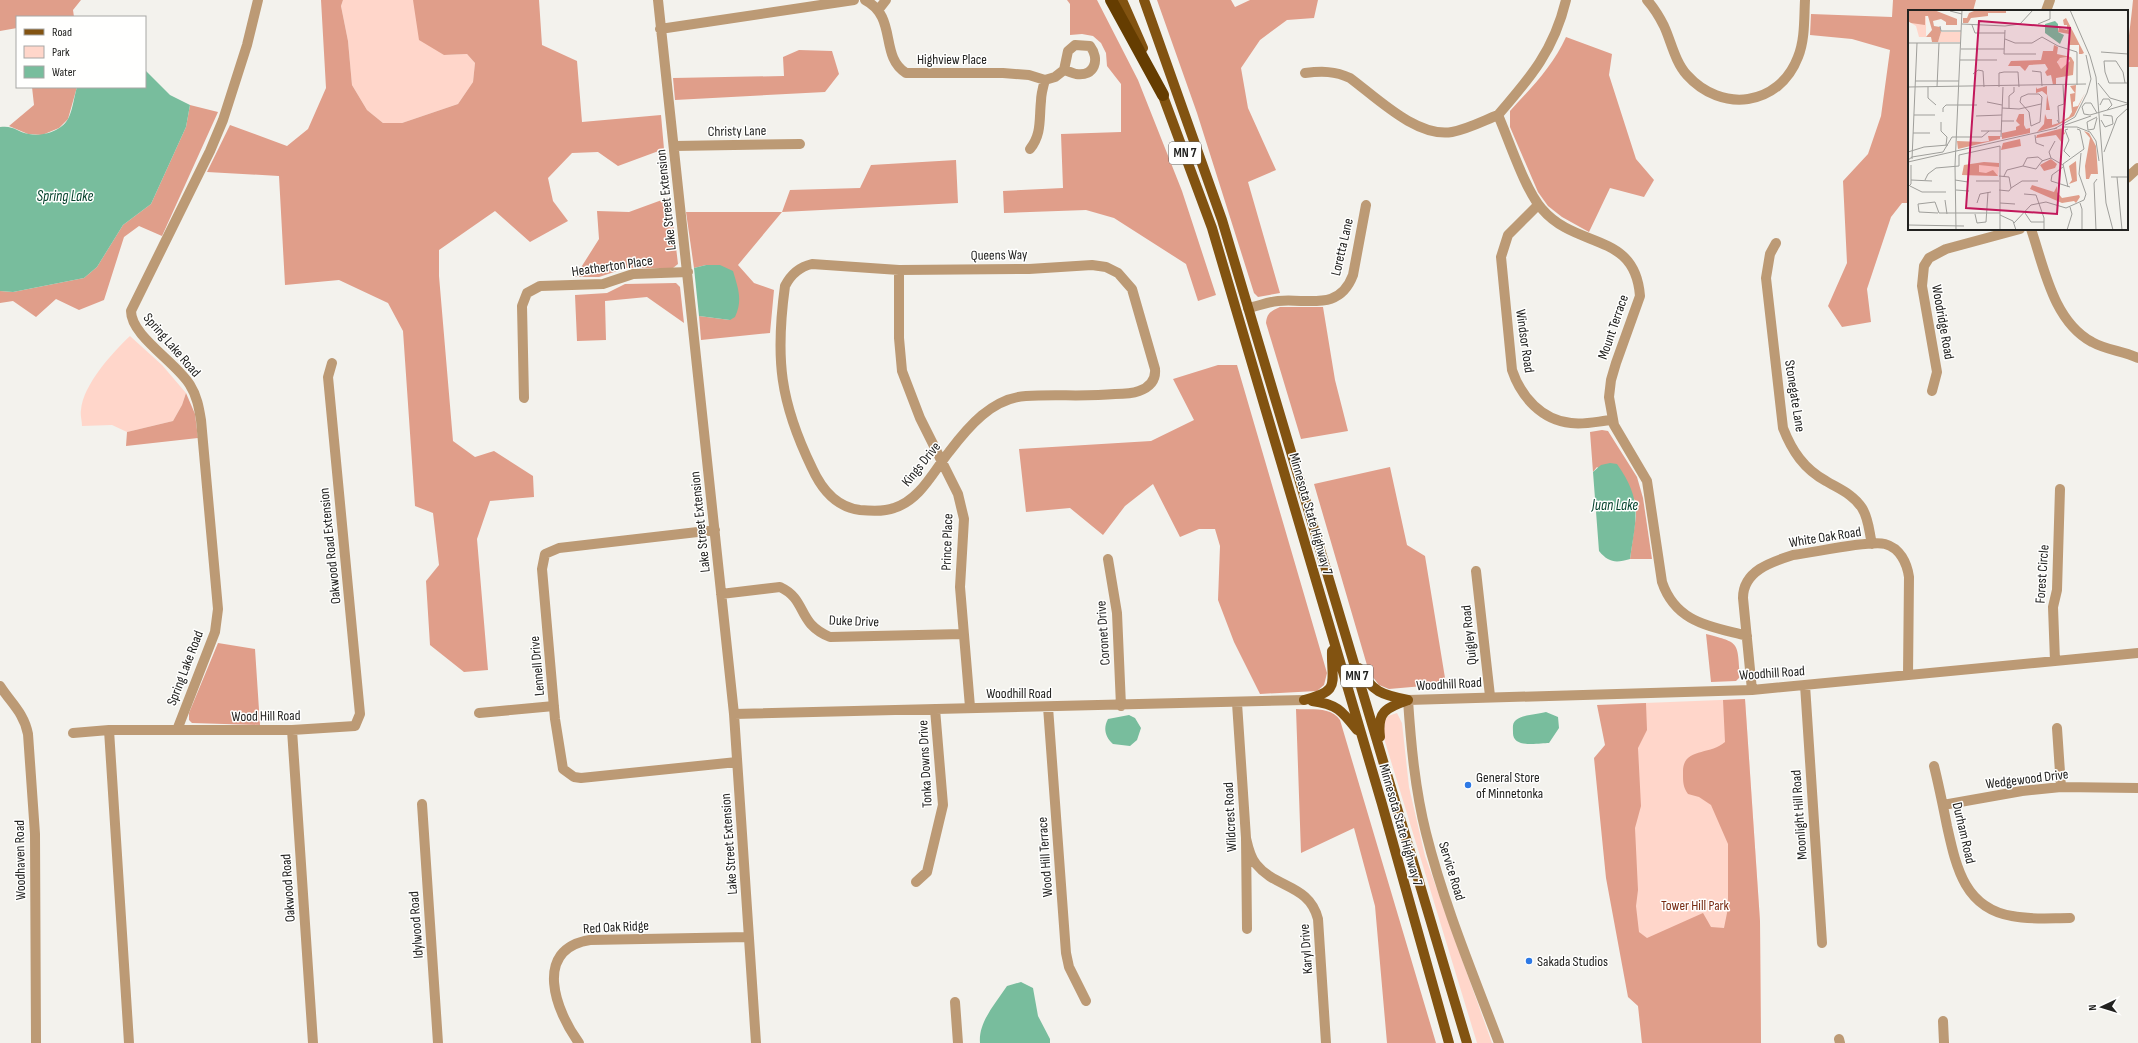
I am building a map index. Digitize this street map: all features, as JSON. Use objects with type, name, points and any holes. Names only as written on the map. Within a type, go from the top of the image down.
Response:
[{"type":"highway","points":[[1111,0],[1163,95]]},
{"type":"main road","name":"Minnesota State Highway 7","points":[[1122,0],[1163,95],[1212,228],[1336,648],[1449,1043]]},
{"type":"main road","name":"Minnesota State Highway 7","points":[[1144,0],[1206,172],[1248,308],[1466,1043]]},
{"type":"main road","points":[[1304,700],[1321,696],[1330,688],[1333,678],[1332,651],[1336,648]]},
{"type":"main road","points":[[1349,650],[1365,680],[1374,690],[1387,696],[1408,700]]},
{"type":"main road","points":[[1304,700],[1327,702],[1336,707],[1360,733]]},
{"type":"main road","points":[[1385,769],[1379,722],[1382,715],[1390,706],[1408,700]]},
{"type":"street","name":"Spring Lake Road","points":[[177,730],[215,632],[218,609],[201,420],[199,407],[190,385],[181,373],[137,330],[131,319],[131,311],[210,151],[223,120],[247,44],[258,0]]},
{"type":"street","name":"Lake Street Extension","points":[[658,0],[734,714],[756,1043]]},
{"type":"street","points":[[660,29],[854,0]]},
{"type":"street","points":[[865,0],[879,9],[886,0]]},
{"type":"street","points":[[1305,73],[1324,71],[1350,78],[1413,124],[1437,132],[1451,132],[1463,129],[1498,115],[1542,60],[1554,41],[1566,0]]},
{"type":"street","points":[[1647,0],[1664,26],[1685,74],[1709,94],[1724,99],[1739,100],[1754,98],[1768,92],[1781,83],[1791,71],[1798,57],[1802,42],[1806,0]]},
{"type":"street","points":[[2046,10],[2050,0]]},
{"type":"street","name":"Highview Place","points":[[879,9],[894,61],[900,69],[906,73],[1003,73],[1029,75],[1045,80]]},
{"type":"street","points":[[1030,149],[1036,142],[1040,131],[1041,100],[1045,80],[1055,77],[1064,70]]},
{"type":"street","name":"Mount Terrace","points":[[1498,115],[1538,205],[1553,221],[1565,229],[1618,250],[1628,259],[1635,270],[1639,282],[1640,296],[1611,380],[1610,397],[1612,420],[1619,436],[1647,481],[1662,582],[1670,600],[1684,615],[1747,636]]},
{"type":"street","name":"Christy Lane","points":[[674,146],[800,144]]},
{"type":"street","points":[[2128,177],[2138,168]]},
{"type":"street","name":"Loretta Lane","points":[[1248,308],[1279,301],[1322,302],[1341,294],[1351,282],[1353,275],[1366,205]]},
{"type":"street","name":"Windsor Road","points":[[1538,205],[1508,235],[1501,257],[1512,370],[1523,394],[1547,416],[1572,423],[1612,420]]},
{"type":"street","name":"Woodridge Road","points":[[1932,391],[1937,372],[1922,286],[1924,266],[1929,258],[1946,249],[2016,230]]},
{"type":"street","points":[[2031,230],[2053,297],[2076,330],[2093,343],[2138,358]]},
{"type":"street","name":"Stonegate Lane","points":[[1776,243],[1770,254],[1766,278],[1783,428],[1789,444],[1799,459],[1812,472],[1854,498],[1868,521],[1872,544]]},
{"type":"street","name":"Queens Way","points":[[784,296],[785,286],[790,277],[804,266],[812,264],[900,270],[1029,269],[1092,265],[1112,270],[1128,283],[1134,295],[1155,369],[1154,379]]},
{"type":"street","name":"Prince Place","points":[[900,270],[899,338],[902,371],[914,406],[941,463],[958,494],[964,519],[960,578],[963,634],[970,707]]},
{"type":"street","name":"Heatherton Place","points":[[524,398],[522,306],[527,293],[540,286],[603,284],[633,274],[688,272]]},
{"type":"street","name":"Kings Drive","points":[[784,296],[780,356],[786,403],[802,447],[824,489],[845,506],[858,510],[871,511],[894,508],[913,497],[935,472],[949,452],[980,418],[1000,402],[1025,396],[1096,396],[1133,393],[1146,388],[1154,379]]},
{"type":"street","name":"Oakwood Road Extension","points":[[332,363],[328,377],[360,714],[356,726]]},
{"type":"street","name":"Forest Circle","points":[[2055,661],[2053,607],[2057,590],[2060,490]]},
{"type":"street","name":"Lennell Drive","points":[[715,530],[559,548],[545,554],[542,569],[554,706],[560,762],[562,769],[574,777],[581,778],[737,762]]},
{"type":"street","name":"White Oak Road","points":[[1752,690],[1743,589],[1750,575],[1781,559],[1793,555],[1872,544],[1885,544],[1895,550],[1903,558],[1908,567],[1908,675]]},
{"type":"street","name":"Coronet Drive","points":[[1108,559],[1117,613],[1121,706]]},
{"type":"street","name":"Quigley Road","points":[[1476,570],[1490,696]]},
{"type":"street","name":"Duke Drive","points":[[722,594],[780,586],[795,597],[806,620],[812,628],[830,637],[963,634]]},
{"type":"street","name":"Woodhill Road","points":[[1408,700],[1490,696],[1752,690],[2138,653]]},
{"type":"street","name":"Moonlight Hill Road","points":[[1805,685],[1822,943]]},
{"type":"street","name":"Woodhaven Road","points":[[0,686],[26,722],[28,734],[35,834],[36,1043]]},
{"type":"street","name":"Woodhill Road","points":[[734,714],[935,710],[970,707],[1121,706],[1304,700]]},
{"type":"street","name":"Service Road","points":[[1408,700],[1416,784],[1430,850],[1442,890],[1499,1043]]},
{"type":"street","name":"Wildcrest Road","points":[[1237,703],[1246,838],[1247,929]]},
{"type":"street","points":[[479,713],[554,706]]},
{"type":"street","name":"Wood Hill Terrace","points":[[1048,707],[1066,953],[1070,967],[1086,1001]]},
{"type":"street","name":"Tonka Downs Drive","points":[[916,882],[927,872],[943,806],[935,710]]},
{"type":"street","name":"Wood Hill Road","points":[[177,730],[292,730],[356,726]]},
{"type":"street","points":[[2057,728],[2061,786]]},
{"type":"street","points":[[73,733],[109,730],[177,730]]},
{"type":"street","points":[[109,730],[129,1043]]},
{"type":"street","name":"Oakwood Road","points":[[292,730],[313,1043]]},
{"type":"street","name":"Durham Road","points":[[1934,766],[1960,877],[1969,891],[1981,902],[1995,911],[2011,916],[2070,918]]},
{"type":"street","name":"Wedgewood Drive","points":[[1943,806],[2022,791],[2061,786],[2138,788]]},
{"type":"street","name":"Idylwood Road","points":[[422,804],[438,1043]]},
{"type":"street","name":"Karyl Drive","points":[[1246,838],[1255,863],[1274,880],[1300,892],[1309,898],[1315,908],[1318,919],[1326,1043]]},
{"type":"street","name":"Red Oak Ridge","points":[[579,1043],[562,1014],[556,997],[554,980],[557,961],[571,946],[590,940],[749,937]]},
{"type":"street","points":[[956,1002],[958,1043]]},
{"type":"street","points":[[1943,1020],[1944,1043]]},
{"type":"green space","points":[[343,0],[413,0],[444,55],[467,54],[475,63],[473,82],[458,104],[402,123],[383,123],[367,110],[352,85],[348,41],[341,6]]},
{"type":"green space","points":[[130,336],[162,365],[186,393],[182,405],[173,421],[127,432],[112,425],[82,426],[81,410],[87,390],[107,360]]},
{"type":"green space","name":"Tower Hill Park","points":[[1745,699],[1760,921],[1761,1043],[1642,1043],[1620,704]]},
{"type":"green space","points":[[1397,713],[1402,723],[1409,787],[1425,856],[1492,1043],[1477,1043],[1383,735],[1385,721],[1388,716]]},
{"type":"shaded area","points":[[0,0],[81,0],[73,10],[74,16],[16,16],[16,28],[0,31]]},
{"type":"shaded area","points":[[321,0],[343,0],[341,6],[348,41],[352,85],[367,110],[383,123],[402,123],[458,104],[473,82],[475,63],[467,54],[444,55],[419,40],[413,0],[539,0],[542,45],[577,61],[582,122],[661,115],[664,149],[618,166],[598,152],[572,153],[548,178],[553,201],[568,221],[530,242],[495,211],[439,250],[439,276],[453,441],[475,457],[494,451],[533,476],[534,497],[490,501],[477,539],[488,670],[464,672],[430,645],[426,581],[439,565],[433,513],[415,506],[403,331],[388,303],[339,280],[285,285],[279,176],[207,172],[230,125],[287,146],[308,129],[326,88]]},
{"type":"shaded area","points":[[1067,0],[1097,0],[1138,80],[1182,191],[1216,295],[1198,301],[1186,264],[1114,218],[1086,210],[1004,213],[1003,191],[1063,188],[1061,134],[1121,132],[1121,84],[1107,66],[1106,53],[1101,43],[1093,36],[1082,34],[1070,35],[1070,4]]},
{"type":"shaded area","points":[[1157,0],[1231,0],[1235,7],[1250,0],[1318,0],[1314,18],[1287,20],[1260,40],[1241,68],[1248,108],[1276,170],[1248,182],[1280,293],[1258,297],[1254,293],[1197,113]]},
{"type":"shaded area","points":[[1893,0],[1976,0],[1973,10],[1908,10],[1908,203],[1902,203],[1891,217],[1867,289],[1871,322],[1842,327],[1828,306],[1847,263],[1843,181],[1868,154],[1881,116],[1890,50],[1852,39],[1810,35],[1811,14],[1892,17]]},
{"type":"shaded area","points":[[2133,0],[2138,0],[2138,67],[2128,67],[2128,42]]},
{"type":"shaded area","points":[[1566,37],[1612,54],[1609,75],[1636,159],[1654,180],[1644,197],[1610,188],[1589,232],[1562,217],[1548,206],[1538,192],[1510,127],[1510,111],[1548,67],[1561,48]]},
{"type":"shaded area","points":[[799,50],[832,51],[839,74],[825,92],[675,100],[673,78],[784,76],[783,57]]},
{"type":"shaded area","points":[[32,88],[77,88],[68,119],[59,128],[42,135],[28,134],[9,126],[34,105]]},
{"type":"shaded area","points":[[190,105],[218,112],[162,236],[139,226],[124,237],[104,300],[79,310],[56,299],[36,317],[13,301],[0,303],[0,291],[13,292],[84,278],[97,267],[123,225],[151,204],[186,127]]},
{"type":"shaded area","points":[[956,160],[958,203],[782,212],[790,190],[860,188],[871,165]]},
{"type":"shaded area","points":[[670,197],[678,264],[673,268],[626,268],[599,277],[575,277],[599,239],[597,211],[629,212]]},
{"type":"shaded area","points":[[686,212],[782,212],[738,265],[754,283],[774,290],[770,333],[701,340],[699,316],[730,320],[706,265],[694,268]]},
{"type":"shaded area","points":[[676,283],[680,287],[684,323],[647,297],[605,301],[606,340],[577,341],[575,295],[607,293],[625,284]]},
{"type":"shaded area","points":[[1280,307],[1323,307],[1335,380],[1348,431],[1301,439],[1266,323],[1267,317],[1270,313]]},
{"type":"shaded area","points":[[1218,365],[1237,365],[1327,673],[1324,685],[1317,691],[1260,694],[1234,642],[1218,600],[1220,546],[1215,529],[1199,529],[1180,537],[1153,484],[1125,506],[1103,535],[1070,508],[1026,512],[1019,449],[1151,441],[1194,420],[1173,379]]},
{"type":"shaded area","points":[[186,393],[195,414],[198,438],[126,446],[127,432],[173,421],[182,405]]},
{"type":"shaded area","points":[[1602,430],[1608,431],[1637,477],[1643,498],[1652,559],[1630,559],[1636,516],[1636,501],[1597,467],[1593,472],[1590,432]]},
{"type":"shaded area","points":[[1390,467],[1407,545],[1425,556],[1446,684],[1389,689],[1379,685],[1369,672],[1314,484]]},
{"type":"shaded area","points":[[1706,634],[1731,642],[1735,646],[1737,650],[1740,677],[1736,681],[1711,682]]},
{"type":"shaded area","points":[[218,643],[255,649],[260,725],[192,723],[189,720],[189,713]]},
{"type":"shaded area","points":[[1745,699],[1760,921],[1761,1043],[1642,1043],[1638,1006],[1628,997],[1606,878],[1594,758],[1605,745],[1597,705],[1646,703],[1647,730],[1638,748],[1641,806],[1635,828],[1638,890],[1636,906],[1639,932],[1647,938],[1703,913],[1711,927],[1724,928],[1728,908],[1728,844],[1711,805],[1699,797],[1688,794],[1686,791],[1683,773],[1684,765],[1687,759],[1692,755],[1712,749],[1725,742],[1723,700]]},
{"type":"shaded area","points":[[1296,709],[1326,711],[1336,716],[1340,720],[1436,1043],[1387,1043],[1375,906],[1354,828],[1301,853]]},
{"type":"water","name":"Spring Lake","points":[[146,71],[170,95],[190,105],[186,127],[151,204],[123,225],[97,267],[84,278],[13,292],[0,291],[0,127],[9,127],[34,135],[46,134],[62,126],[66,122],[72,110],[77,88],[146,88]]},
{"type":"water","points":[[706,265],[720,265],[733,271],[739,294],[739,305],[735,317],[730,320],[699,316],[694,268]]},
{"type":"water","name":"Juan Lake","points":[[1610,463],[1617,464],[1625,477],[1631,489],[1636,510],[1630,559],[1621,561],[1610,560],[1599,551],[1593,472],[1601,465]]},
{"type":"water","points":[[1546,712],[1558,717],[1559,728],[1549,743],[1527,744],[1517,741],[1513,732],[1515,721],[1522,717]]},
{"type":"water","points":[[1129,715],[1135,718],[1141,728],[1137,740],[1130,746],[1113,744],[1108,738],[1105,729],[1108,719]]},
{"type":"water","points":[[1021,982],[1033,988],[1038,1016],[1050,1039],[1050,1043],[980,1043],[982,1028],[993,1006],[1007,986]]},
{"type":"place","name":"General Store of Minnetonka","points":[[1468,785]]},
{"type":"place","name":"Sakada Studios","points":[[1529,961]]}]
